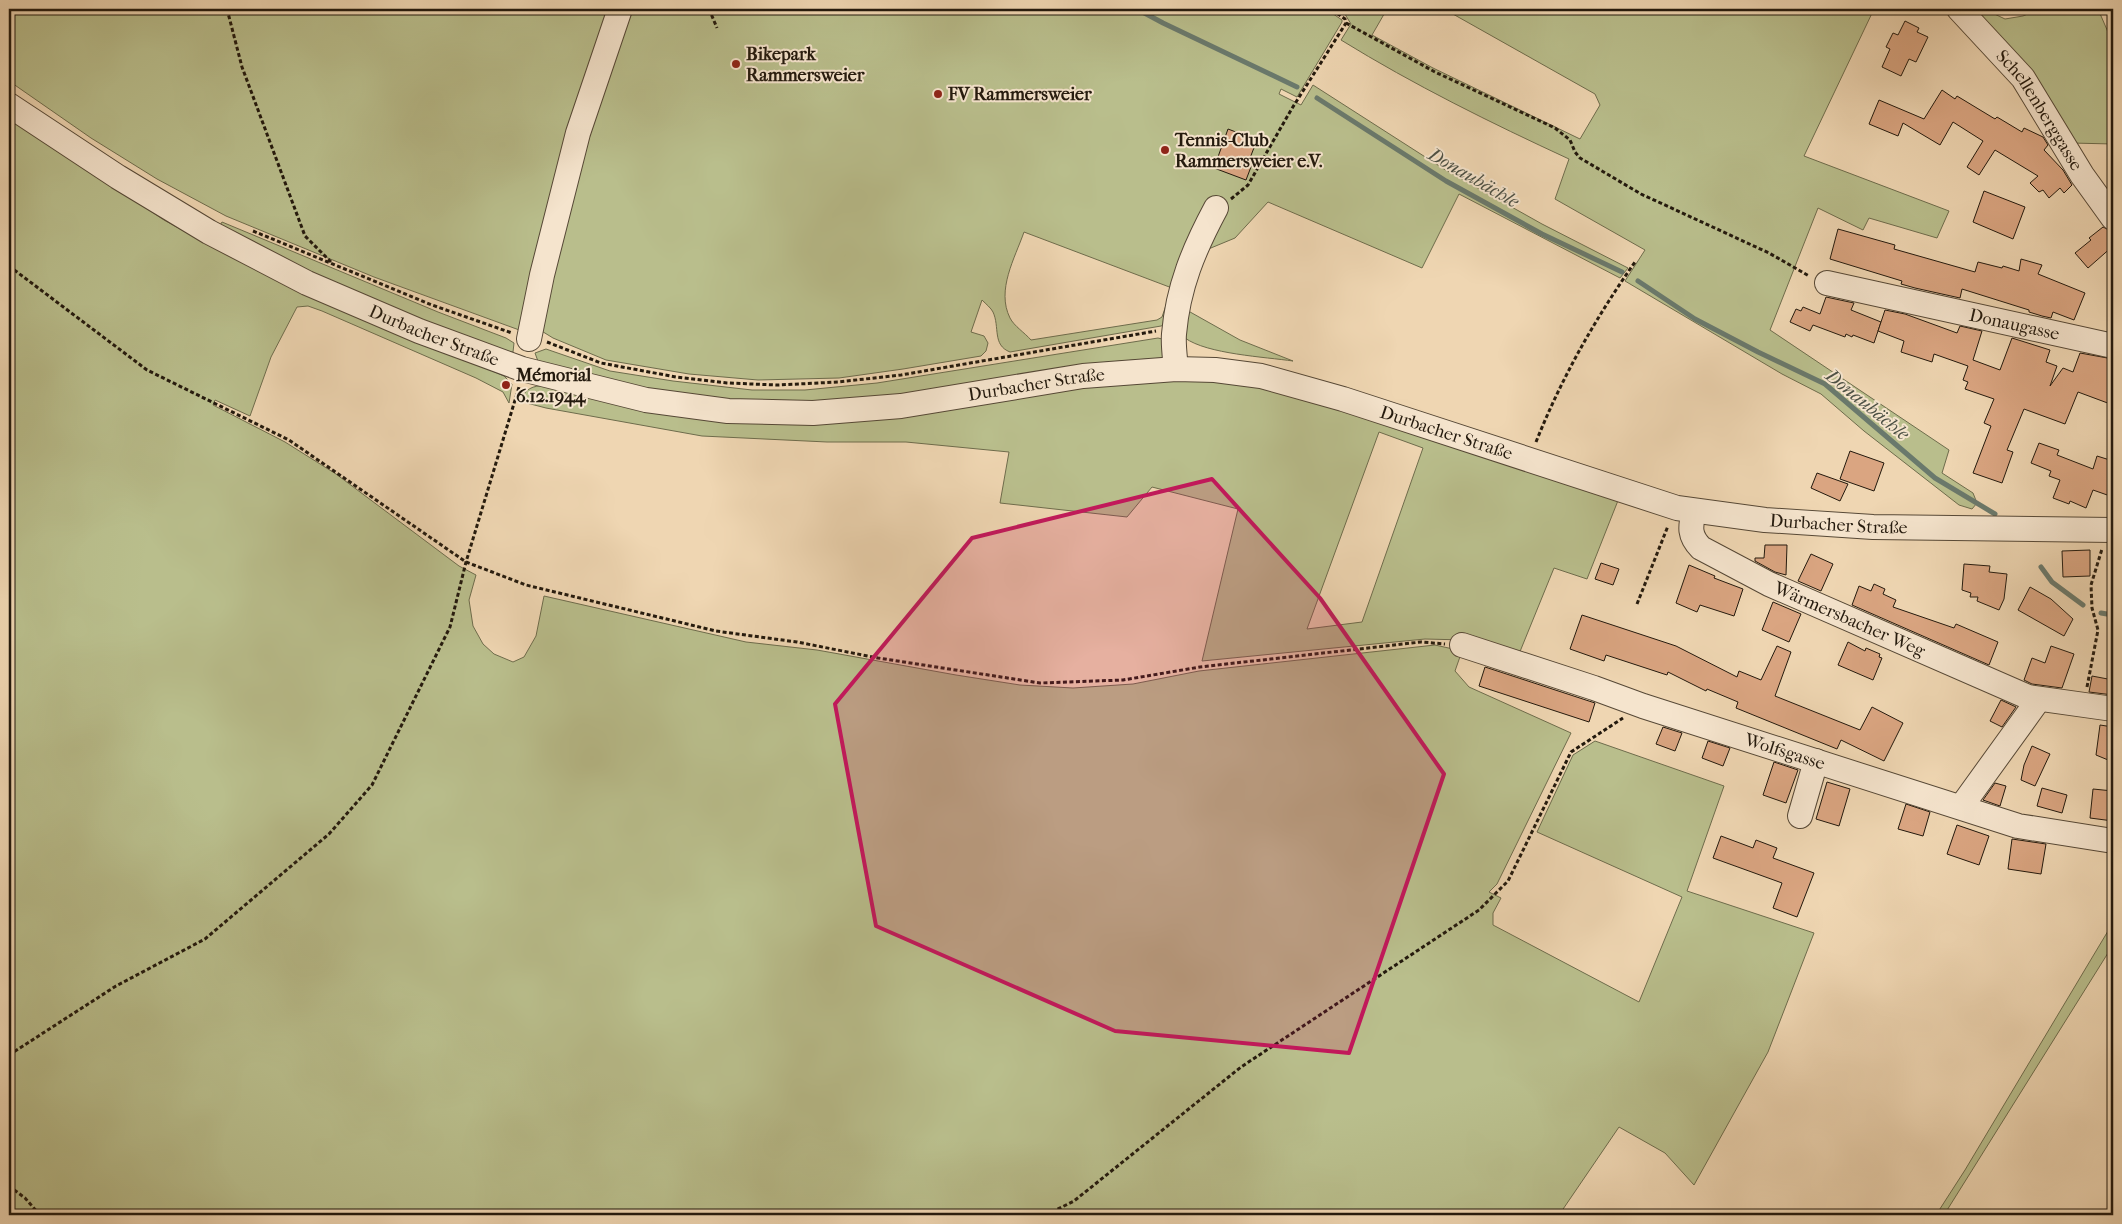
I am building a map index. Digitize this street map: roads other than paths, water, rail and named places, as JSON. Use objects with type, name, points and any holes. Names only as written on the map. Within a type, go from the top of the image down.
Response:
[{"type":"street","points":[[529,339],[542,275],[578,133],[620,9]]},
{"type":"street","name":"Schellenberggasse","points":[[1959,9],[2023,78],[2082,175],[2113,218]]},
{"type":"street","name":"Durbacher Straße","points":[[9,104],[126,182],[209,232],[307,283],[419,331],[522,369],[646,400],[728,411],[813,413],[901,406],[1083,376],[1176,369],[1215,370],[1261,376],[1343,399],[1530,459],[1666,506],[1765,520],[1873,527],[2111,530]]},
{"type":"street","points":[[1176,369],[1174,334],[1184,278],[1196,246],[1216,208]]},
{"type":"street","name":"Donaugasse","points":[[1827,283],[1916,304],[2030,326],[2113,346]]},
{"type":"street","name":"Wärmersbacher Weg","points":[[1694,511],[1690,532],[1693,540],[1701,548],[1769,584],[2028,697],[2113,709]]},
{"type":"street","name":"Wolfsgasse","points":[[1462,645],[1643,706],[2018,826],[2113,841]]},
{"type":"street","points":[[1961,808],[2039,699]]},
{"type":"street","points":[[1800,816],[1816,761]]},
{"type":"waterway","name":"Donaubächle","points":[[1137,9],[1297,87]]},
{"type":"waterway","name":"Donaubächle","points":[[1317,98],[1446,181],[1542,234],[1622,272]]},
{"type":"waterway","name":"Donaubächle","points":[[1638,281],[1695,319],[1825,384],[1935,478],[1995,514]]},
{"type":"waterway","name":"Donaubächle","points":[[2041,567],[2052,582],[2083,605]]},
{"type":"waterway","name":"Donaubächle","points":[[2101,613],[2113,615]]},
{"type":"place","name":"Bikepark Rammersweier","points":[[736,64]]},
{"type":"place","name":"FV Rammersweier","points":[[938,94]]},
{"type":"place","name":"Tennis-Club Rammersweier e.V.","points":[[1165,150]]},
{"type":"place","name":"Mémorial 6.12.1944","points":[[506,385]]}]
